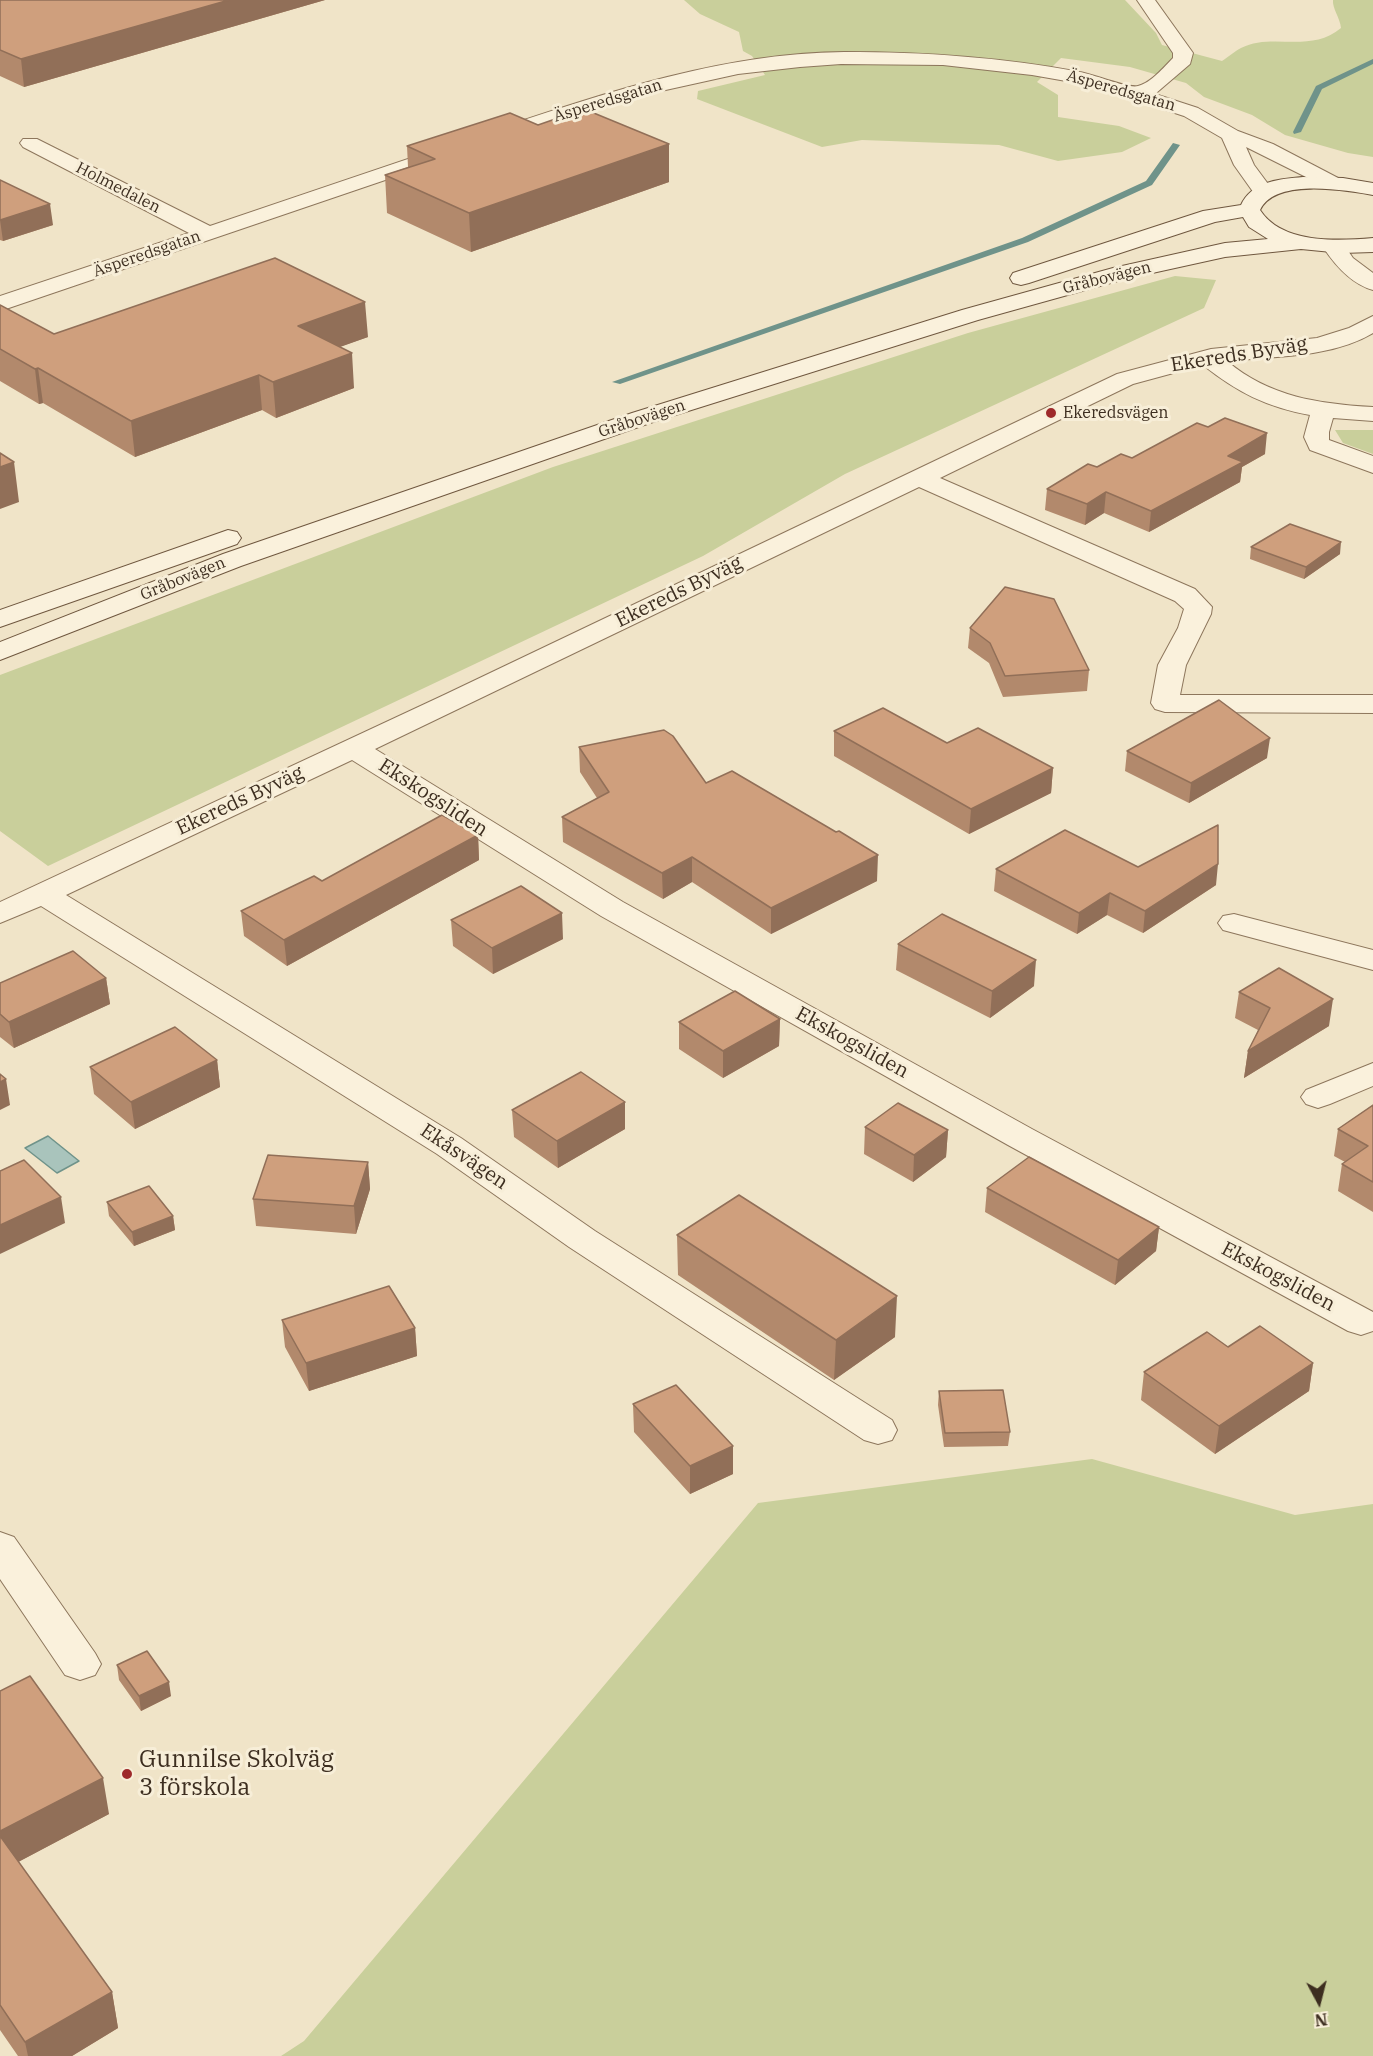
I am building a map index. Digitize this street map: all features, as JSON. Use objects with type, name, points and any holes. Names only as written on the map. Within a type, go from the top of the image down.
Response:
[{"type":"street","points":[[1139,93],[1151,88],[1183,60],[1183,53],[1146,0]]},
{"type":"street","name":"Äsperedsgatan","points":[[0,304],[636,91],[738,68],[841,58],[943,59],[1070,75],[1139,93],[1191,112],[1231,135],[1266,148],[1333,183]]},
{"type":"street","points":[[1231,135],[1240,159],[1263,192]]},
{"type":"street","name":"Holmedalen","points":[[30,143],[207,233]]},
{"type":"street","points":[[1368,187],[1333,183],[1293,184],[1263,192],[1252,201],[1248,210],[1256,223],[1263,228],[1301,242],[1334,247],[1373,245]]},
{"type":"street","name":"Gråbovägen","points":[[0,619],[637,399],[1125,246],[1211,216],[1248,210]]},
{"type":"street","name":"Gråbovägen","points":[[0,652],[232,560],[641,418],[834,357],[970,315],[1121,273],[1225,250],[1301,242]]},
{"type":"street","points":[[1334,247],[1345,263],[1373,283]]},
{"type":"street","name":"Ekereds Byväg","points":[[0,914],[1125,379],[1208,357],[1338,340],[1363,331],[1373,323]]},
{"type":"street","points":[[1208,357],[1239,382],[1266,396],[1291,404],[1325,410],[1373,414]]},
{"type":"street","points":[[1325,410],[1319,418],[1316,437],[1318,445],[1373,465]]},
{"type":"street","points":[[917,477],[1185,594],[1194,602],[1198,607],[1198,616],[1174,659],[1165,703],[1373,704]]},
{"type":"street","name":"Ekskogsliden","points":[[353,748],[622,915],[1020,1137],[1361,1322]]},
{"type":"street","name":"Ekåsvägen","points":[[43,894],[449,1146],[582,1239],[878,1430]]},
{"type":"street","points":[[1234,923],[1373,960]]},
{"type":"street","points":[[1318,1097],[1373,1073]]},
{"type":"street","points":[[0,1547],[80,1664]]},
{"type":"green space","points":[[684,0],[1125,0],[1156,33],[1162,45],[1222,61],[1239,49],[1253,44],[1304,42],[1329,36],[1341,28],[1333,0],[1373,0],[1373,157],[1348,153],[1285,135],[1252,115],[1204,97],[1186,83],[1130,67],[1061,58],[1037,82],[1058,95],[1058,117],[1119,126],[1151,138],[1122,152],[1058,161],[999,145],[862,140],[822,147],[697,99],[698,91],[765,75],[752,56],[743,51],[739,32],[700,14]]},
{"type":"green space","points":[[1175,276],[1216,280],[1204,308],[845,474],[703,556],[48,866],[0,831],[0,675],[553,467],[968,333]]},
{"type":"green space","points":[[1335,430],[1373,430],[1373,454],[1343,443]]},
{"type":"green space","points":[[1092,1459],[1295,1515],[1373,1504],[1373,2056],[281,2056],[304,2041],[758,1503]]},
{"type":"water","points":[[48,1136],[79,1161],[57,1173],[25,1148]]},
{"type":"building","points":[[0,0],[229,0],[21,59],[0,50]]},
{"type":"building","points":[[584,109],[669,144],[469,213],[385,175],[435,159],[407,146],[510,113],[538,125]]},
{"type":"building","points":[[0,180],[50,204],[0,220]]},
{"type":"building","points":[[275,258],[365,302],[298,326],[352,353],[273,382],[259,375],[131,421],[0,349],[0,305],[54,334]]},
{"type":"building","points":[[1225,418],[1267,433],[1228,456],[1243,462],[1151,511],[1106,492],[1087,504],[1047,489],[1088,464],[1097,467],[1121,454],[1132,458],[1197,423],[1208,427]]},
{"type":"building","points":[[0,453],[14,462],[0,467]]},
{"type":"building","points":[[1290,524],[1341,542],[1306,567],[1251,547]]},
{"type":"building","points":[[1005,587],[1054,599],[1089,670],[1005,676],[990,643],[970,628]]},
{"type":"building","points":[[1219,700],[1270,738],[1191,783],[1127,751]]},
{"type":"building","points":[[883,708],[947,743],[978,728],[1053,768],[971,809],[834,731]]},
{"type":"building","points":[[664,730],[673,736],[706,783],[732,771],[878,855],[771,908],[692,857],[662,873],[562,817],[609,792],[579,747]]},
{"type":"building","points":[[442,815],[478,835],[284,940],[241,911],[314,876],[322,881]]},
{"type":"building","points":[[1218,825],[1218,864],[1145,911],[1110,893],[1079,913],[996,869],[1065,830],[1138,867]]},
{"type":"building","points":[[521,886],[562,913],[492,948],[451,920]]},
{"type":"building","points":[[942,914],[1036,960],[992,991],[898,944]]},
{"type":"building","points":[[73,951],[106,978],[9,1022],[0,1014],[0,983]]},
{"type":"building","points":[[1279,968],[1333,999],[1248,1051],[1270,1008],[1239,992]]},
{"type":"building","points":[[735,991],[780,1019],[723,1051],[679,1022]]},
{"type":"building","points":[[175,1027],[217,1060],[131,1102],[90,1067]]},
{"type":"building","points":[[581,1072],[625,1102],[557,1141],[512,1110]]},
{"type":"building","points":[[0,1074],[6,1079],[0,1082]]},
{"type":"building","points":[[898,1103],[948,1130],[914,1155],[865,1127]]},
{"type":"building","points":[[1373,1105],[1373,1182],[1342,1164],[1368,1146],[1338,1129]]},
{"type":"building","points":[[268,1155],[368,1162],[354,1206],[253,1199]]},
{"type":"building","points":[[1029,1157],[1159,1227],[1118,1260],[987,1188]]},
{"type":"building","points":[[24,1160],[61,1197],[0,1225],[0,1171]]},
{"type":"building","points":[[149,1186],[173,1216],[132,1232],[107,1202]]},
{"type":"building","points":[[739,1195],[897,1296],[836,1340],[677,1235]]},
{"type":"building","points":[[389,1286],[415,1328],[306,1363],[282,1320]]},
{"type":"building","points":[[1260,1326],[1313,1363],[1219,1426],[1144,1372],[1207,1332],[1228,1347]]},
{"type":"building","points":[[676,1385],[733,1446],[690,1466],[633,1404]]},
{"type":"building","points":[[1003,1390],[1010,1432],[945,1433],[939,1391]]},
{"type":"building","points":[[147,1651],[169,1682],[139,1696],[117,1665]]},
{"type":"building","points":[[30,1676],[103,1778],[0,1831],[0,1691]]},
{"type":"building","points":[[0,1836],[112,1992],[25,2042],[0,2005]]},
{"type":"waterway","points":[[1297,132],[1319,88],[1373,61]]},
{"type":"waterway","points":[[617,382],[1025,240],[1149,183],[1176,145]]},
{"type":"place","name":"Ekeredsvägen","points":[[1051,413]]},
{"type":"place","name":"Gunnilse Skolväg 3 förskola","points":[[127,1774]]}]
